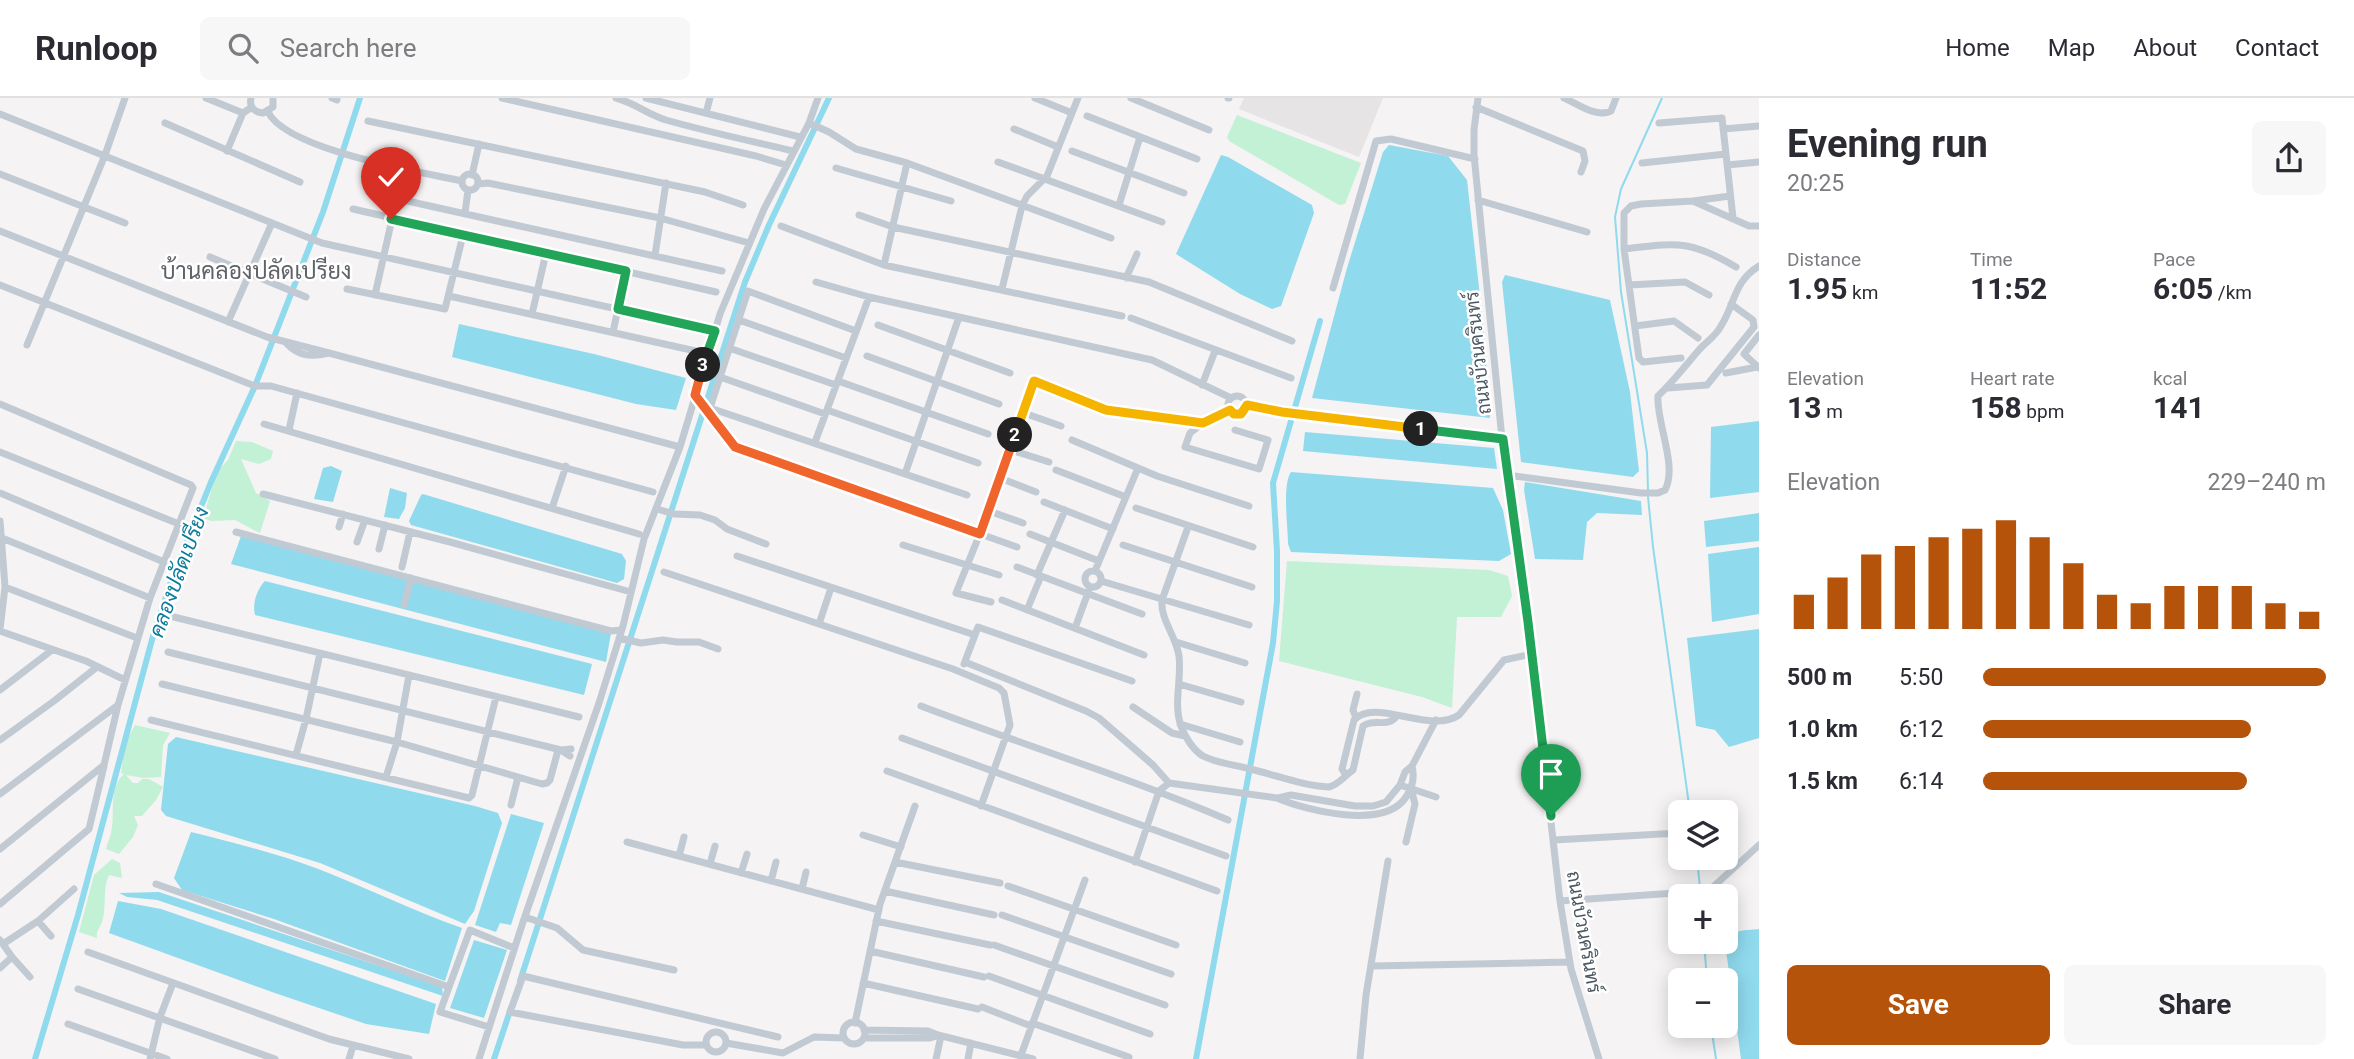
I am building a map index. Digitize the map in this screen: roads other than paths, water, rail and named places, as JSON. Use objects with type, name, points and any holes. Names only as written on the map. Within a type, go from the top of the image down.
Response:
[{"type":"street","points":[[27,345],[105,155],[125,98]]},
{"type":"street","points":[[206,98],[243,113]]},
{"type":"street","points":[[251,98],[252,107],[259,113],[268,112],[273,107],[273,98]]},
{"type":"street","points":[[502,98],[786,165]]},
{"type":"street","points":[[616,98],[633,103],[641,110],[665,120],[793,151]]},
{"type":"street","points":[[646,98],[674,101],[706,113],[800,137]]},
{"type":"street","points":[[706,113],[710,98]]},
{"type":"street","points":[[479,1059],[526,917],[575,754],[625,637],[631,592],[644,539],[663,511],[715,331],[749,243],[800,137],[811,124],[818,98]]},
{"type":"street","points":[[1035,98],[1072,113]]},
{"type":"street","points":[[1002,289],[1022,206],[1027,196],[1045,178],[1077,98]]},
{"type":"street","points":[[1131,98],[1209,130]]},
{"type":"street","name":"ถนนบัวนครินทร์","points":[[1478,98],[1475,159],[1478,200],[1507,475],[1532,654],[1560,901],[1570,962],[1584,1017],[1599,1059]]},
{"type":"street","points":[[1564,98],[1605,114],[1611,111],[1616,98]]},
{"type":"street","points":[[227,151],[243,113],[252,107]]},
{"type":"street","points":[[1476,107],[1583,152],[1585,161],[1581,172]]},
{"type":"street","points":[[268,112],[274,122],[287,131],[332,150],[462,181]]},
{"type":"street","points":[[0,114],[322,243],[715,331]]},
{"type":"street","points":[[1087,116],[1197,159]]},
{"type":"street","points":[[1659,123],[1722,118],[1732,218]]},
{"type":"street","points":[[368,121],[666,183],[743,205]]},
{"type":"street","points":[[164,123],[300,182]]},
{"type":"street","points":[[811,124],[856,149],[906,163],[1111,238]]},
{"type":"street","points":[[1723,129],[1759,125]]},
{"type":"street","points":[[1014,129],[1058,146]]},
{"type":"street","points":[[1119,205],[1140,137]]},
{"type":"street","points":[[1333,288],[1376,141],[1384,138],[1399,140],[1475,159]]},
{"type":"street","points":[[472,174],[479,144]]},
{"type":"street","points":[[1072,151],[1184,193]]},
{"type":"street","points":[[1642,163],[1726,154]]},
{"type":"street","points":[[998,162],[1162,222]]},
{"type":"street","points":[[1727,165],[1759,162]]},
{"type":"street","points":[[884,265],[906,163]]},
{"type":"street","points":[[836,168],[951,201]]},
{"type":"street","points":[[0,174],[125,223]]},
{"type":"street","points":[[478,184],[477,178],[472,174],[466,175],[462,181],[463,187],[468,190],[473,190],[478,184],[488,183],[660,218],[749,243]]},
{"type":"street","points":[[655,255],[666,183]]},
{"type":"street","points":[[465,213],[468,190]]},
{"type":"street","points":[[386,195],[723,271]]},
{"type":"street","points":[[1681,358],[1640,361],[1624,249],[1622,223],[1626,209],[1641,204],[1730,196]]},
{"type":"street","points":[[1478,200],[1587,232]]},
{"type":"street","points":[[1693,201],[1749,226],[1759,226]]},
{"type":"street","points":[[353,209],[716,292]]},
{"type":"street","points":[[859,215],[893,227],[1149,282],[1292,341]]},
{"type":"street","points":[[375,295],[391,219]]},
{"type":"street","points":[[228,322],[272,223]]},
{"type":"street","points":[[781,226],[884,265],[1122,316]]},
{"type":"street","points":[[0,231],[285,343],[297,343],[680,447]]},
{"type":"street","points":[[347,289],[442,310],[446,308],[463,235]]},
{"type":"street","points":[[1624,249],[1667,244],[1687,245],[1710,251],[1736,267]]},
{"type":"street","points":[[532,314],[546,253]]},
{"type":"street","points":[[1126,278],[1138,254]]},
{"type":"street","points":[[210,257],[302,296]]},
{"type":"street","points":[[1507,475],[1641,493],[1665,490],[1669,482],[1669,468],[1657,398],[1721,327],[1736,290],[1759,266]]},
{"type":"street","points":[[613,332],[626,271]]},
{"type":"street","points":[[816,282],[869,297],[1153,360],[1231,398],[1242,397],[1247,405],[1282,412],[1503,439]]},
{"type":"street","points":[[1629,285],[1685,282],[1709,295]]},
{"type":"street","points":[[0,285],[255,386],[271,386],[653,492]]},
{"type":"street","points":[[856,331],[748,291],[710,408],[967,495]]},
{"type":"street","points":[[449,296],[700,352]]},
{"type":"street","points":[[815,442],[869,297]]},
{"type":"street","points":[[1668,388],[1707,385],[1754,327],[1754,320],[1731,303]]},
{"type":"street","points":[[905,474],[959,317]]},
{"type":"street","points":[[1131,318],[1291,378]]},
{"type":"street","points":[[738,320],[846,358]]},
{"type":"street","points":[[1635,326],[1674,321],[1699,338]]},
{"type":"street","points":[[878,324],[1010,373]]},
{"type":"street","points":[[1758,367],[1744,354],[1759,335]]},
{"type":"street","points":[[729,348],[988,434]]},
{"type":"street","points":[[1202,385],[1215,351]]},
{"type":"street","points":[[867,356],[999,404]]},
{"type":"street","points":[[1726,373],[1758,367]]},
{"type":"street","points":[[720,377],[978,463]]},
{"type":"street","points":[[991,603],[956,593],[989,511],[1011,450],[1021,412],[1034,381],[1106,410],[1203,423]]},
{"type":"street","points":[[289,430],[297,393]]},
{"type":"street","points":[[695,395],[735,447],[1017,547]]},
{"type":"street","points":[[1231,398],[1228,404],[1234,414],[1241,414],[1247,405]]},
{"type":"street","points":[[0,404],[191,485],[192,491],[137,639],[118,705],[89,829],[0,904]]},
{"type":"street","points":[[1230,410],[1203,423],[1190,433],[1185,447],[1259,469],[1268,440],[1234,430]]},
{"type":"street","points":[[1021,412],[1061,426]]},
{"type":"street","points":[[264,424],[639,534]]},
{"type":"street","points":[[1072,440],[1157,476],[1249,506]]},
{"type":"street","points":[[1011,450],[1049,462]]},
{"type":"street","points":[[0,452],[179,524]]},
{"type":"street","points":[[552,508],[566,466]]},
{"type":"street","points":[[1095,571],[1138,468]]},
{"type":"street","points":[[1056,470],[1126,497]]},
{"type":"street","points":[[1000,478],[1036,492]]},
{"type":"street","points":[[0,493],[164,562]]},
{"type":"street","points":[[263,494],[631,592]]},
{"type":"street","points":[[1044,502],[1113,529]]},
{"type":"street","points":[[1136,508],[1253,547]]},
{"type":"street","points":[[1027,610],[1065,510]]},
{"type":"street","points":[[663,511],[700,515],[715,520],[727,530],[766,544]]},
{"type":"street","points":[[989,511],[1023,523]]},
{"type":"street","points":[[339,527],[342,514]]},
{"type":"street","points":[[358,542],[365,520]]},
{"type":"street","points":[[0,521],[5,587],[0,630],[125,680]]},
{"type":"street","points":[[379,548],[385,525]]},
{"type":"street","points":[[1188,527],[1162,600],[1163,613],[1175,642],[1180,671],[1177,708],[1180,724],[1185,736],[1205,757],[1321,787],[1336,785],[1353,770],[1363,726],[1367,723],[1389,722],[1396,717]]},
{"type":"street","points":[[402,567],[410,531]]},
{"type":"street","points":[[236,532],[611,631],[625,637],[692,641],[718,649]]},
{"type":"street","points":[[1030,534],[1099,561]]},
{"type":"street","points":[[2,538],[150,598]]},
{"type":"street","points":[[903,545],[999,575]]},
{"type":"street","points":[[1123,545],[1252,587]]},
{"type":"street","points":[[737,556],[975,635]]},
{"type":"street","points":[[1017,567],[1088,590],[1142,614]]},
{"type":"street","points":[[1075,628],[1088,590],[1086,575],[1095,571],[1101,576],[1101,581]]},
{"type":"street","points":[[664,572],[992,684],[1004,693],[1010,725],[981,806]]},
{"type":"street","points":[[404,605],[411,578]]},
{"type":"street","points":[[1088,590],[1101,581]]},
{"type":"street","points":[[1101,581],[1249,625]]},
{"type":"street","points":[[5,587],[137,639]]},
{"type":"street","points":[[819,624],[831,588]]},
{"type":"street","points":[[1002,600],[1144,655]]},
{"type":"street","points":[[174,617],[579,717]]},
{"type":"street","points":[[961,672],[978,627],[1132,681]]},
{"type":"street","points":[[1175,642],[1245,663]]},
{"type":"street","points":[[0,690],[52,650]]},
{"type":"street","points":[[168,652],[575,754]]},
{"type":"street","points":[[296,755],[320,653]]},
{"type":"street","points":[[1356,718],[1365,712],[1374,712],[1391,713],[1396,717],[1453,719],[1504,660],[1532,654]]},
{"type":"street","points":[[964,662],[1099,718],[1153,765],[1169,783],[1278,798],[1354,816],[1375,816],[1391,811],[1403,802],[1411,789],[1414,775],[1412,766]]},
{"type":"street","points":[[0,740],[97,667]]},
{"type":"street","points":[[386,777],[397,741],[410,674]]},
{"type":"street","points":[[162,684],[397,741],[518,778],[547,783],[560,750]]},
{"type":"street","points":[[1179,684],[1241,702]]},
{"type":"street","points":[[1346,775],[1342,769],[1356,718],[1354,706],[1357,694]]},
{"type":"street","points":[[151,720],[386,777],[463,799],[472,795],[496,697]]},
{"type":"street","points":[[0,794],[118,705]]},
{"type":"street","points":[[921,706],[1159,790],[1228,820]]},
{"type":"street","points":[[1133,707],[1172,733],[1185,736]]},
{"type":"street","points":[[1374,712],[1374,723]]},
{"type":"street","points":[[1278,798],[1291,795],[1355,806],[1373,806],[1386,802],[1400,785],[1405,772],[1412,766],[1436,720]]},
{"type":"street","points":[[1180,724],[1241,743]]},
{"type":"street","points":[[902,738],[1226,856]]},
{"type":"street","points":[[0,849],[104,765]]},
{"type":"street","points":[[887,771],[1217,891]]},
{"type":"street","points":[[510,805],[518,778]]},
{"type":"street","points":[[1135,862],[1159,790],[1169,783]]},
{"type":"street","points":[[1400,785],[1436,797]]},
{"type":"street","points":[[1406,842],[1415,804],[1411,789]]},
{"type":"street","points":[[855,1023],[879,910],[915,806]]},
{"type":"street","points":[[1354,816],[1355,806]]},
{"type":"street","points":[[1554,840],[1668,834]]},
{"type":"street","points":[[863,835],[901,847]]},
{"type":"street","points":[[678,856],[684,837]]},
{"type":"street","points":[[627,842],[879,910]]},
{"type":"street","points":[[1560,901],[1695,892],[1713,887],[1759,845]]},
{"type":"street","points":[[710,864],[715,846]]},
{"type":"street","points":[[741,873],[747,854]]},
{"type":"street","points":[[1360,1059],[1363,1016],[1388,861]]},
{"type":"street","points":[[771,881],[776,862]]},
{"type":"street","points":[[895,862],[1004,885],[1176,945]]},
{"type":"street","points":[[802,889],[806,872]]},
{"type":"street","points":[[1021,1055],[1085,880]]},
{"type":"street","points":[[156,884],[449,987]]},
{"type":"street","points":[[30,977],[2,942],[38,921],[74,889]]},
{"type":"street","points":[[885,891],[998,915],[1171,974]]},
{"type":"street","points":[[526,917],[557,928],[583,950],[674,970]]},
{"type":"street","points":[[38,921],[51,936]]},
{"type":"street","points":[[876,921],[992,945],[1165,1005]]},
{"type":"street","points":[[489,1027],[440,1012],[470,930],[514,948]]},
{"type":"street","points":[[870,951],[986,976],[1150,1034]]},
{"type":"street","points":[[88,953],[293,1027],[353,1046],[409,1059]]},
{"type":"street","points":[[0,968],[12,957]]},
{"type":"street","points":[[1371,965],[1570,962]]},
{"type":"street","points":[[712,1053],[708,1036],[716,1032],[725,1037],[726,1044],[723,1049],[712,1053],[510,1012],[523,975],[778,1037]]},
{"type":"street","points":[[151,1056],[160,1017],[173,982]]},
{"type":"street","points":[[863,983],[980,1008],[1129,1057]]},
{"type":"street","points":[[78,989],[275,1059]]},
{"type":"street","points":[[850,1023],[859,1023],[864,1034],[856,1044],[847,1042],[844,1029],[850,1023]]},
{"type":"street","points":[[68,1024],[151,1056],[167,1059]]},
{"type":"street","points":[[864,1034],[929,1038],[939,1036],[971,1043],[1001,1055],[1021,1055],[1032,1059]]},
{"type":"street","points":[[936,1059],[939,1036]]},
{"type":"street","points":[[726,1044],[783,1053],[814,1037],[844,1038]]},
{"type":"street","points":[[968,1059],[971,1043]]},
{"type":"street","points":[[349,1059],[353,1046]]},
{"type":"water","points":[[1389,145],[1448,156],[1467,180],[1484,332],[1490,418],[1312,398],[1347,268],[1383,152]]},
{"type":"water","points":[[1221,155],[1312,205],[1314,213],[1281,306],[1272,309],[1240,294],[1176,254]]},
{"type":"water","points":[[1505,275],[1610,300],[1630,392],[1639,471],[1633,477],[1521,462],[1502,282]]},
{"type":"water","points":[[459,324],[686,378],[676,410],[636,404],[452,357]]},
{"type":"water","points":[[1759,421],[1759,492],[1710,498],[1711,427]]},
{"type":"water","points":[[1305,432],[1494,448],[1497,469],[1303,451]]},
{"type":"water","points":[[331,466],[342,471],[333,502],[314,499],[323,468]]},
{"type":"water","points":[[1291,472],[1493,488],[1503,510],[1511,554],[1499,561],[1291,552],[1288,544],[1286,496]]},
{"type":"water","points":[[1525,482],[1641,501],[1642,515],[1597,513],[1587,522],[1583,560],[1535,559]]},
{"type":"water","points":[[390,488],[407,493],[405,508],[399,519],[384,517]]},
{"type":"water","points":[[423,494],[622,554],[626,561],[624,579],[617,583],[411,525],[409,521]]},
{"type":"water","points":[[1759,513],[1759,541],[1706,547],[1704,521]]},
{"type":"water","points":[[241,536],[611,633],[606,662],[231,564]]},
{"type":"water","points":[[1759,547],[1759,614],[1712,622],[1708,554]]},
{"type":"water","points":[[265,581],[592,664],[584,695],[255,615],[256,597]]},
{"type":"water","points":[[1759,629],[1759,738],[1729,747],[1715,730],[1696,726],[1687,638]]},
{"type":"water","points":[[176,737],[498,813],[502,823],[474,911],[465,924],[320,863],[166,816],[161,810],[168,744]]},
{"type":"water","points":[[511,814],[544,823],[511,925],[500,923],[496,932],[475,925]]},
{"type":"water","points":[[191,832],[305,864],[462,928],[445,981],[274,919],[182,890],[174,878]]},
{"type":"water","points":[[159,892],[442,987],[443,996],[157,900],[127,897],[119,893]]},
{"type":"water","points":[[118,901],[161,909],[436,1004],[429,1034],[366,1024],[109,933]]},
{"type":"water","points":[[1759,929],[1759,1059],[1741,1059],[1738,1037],[1738,968],[1728,968],[1727,954],[1738,954],[1738,932]]},
{"type":"water","points":[[474,940],[507,950],[484,1018],[450,1008]]},
{"type":"waterway","name":"คลองปลัดเปรียง","points":[[35,1059],[78,915],[153,636],[172,579],[211,482],[255,386],[323,212],[360,98]]},
{"type":"waterway","points":[[520,981],[745,282],[829,98]]},
{"type":"waterway","points":[[1648,491],[1647,453],[1621,292],[1615,217],[1621,189],[1662,98]]},
{"type":"waterway","points":[[1196,1059],[1273,643],[1277,601],[1273,483],[1320,321]]},
{"type":"waterway","points":[[1648,497],[1688,800]]},
{"type":"waterway","points":[[1698,870],[1700,884]]},
{"type":"waterway","points":[[1705,954],[1706,968]]},
{"type":"waterway","points":[[494,1059],[511,1008]]},
{"type":"waterway","points":[[1713,1038],[1716,1059]]},
{"type":"district","name":"บ้านคลองปลัดเปรียง","points":[[256,271]]}]
